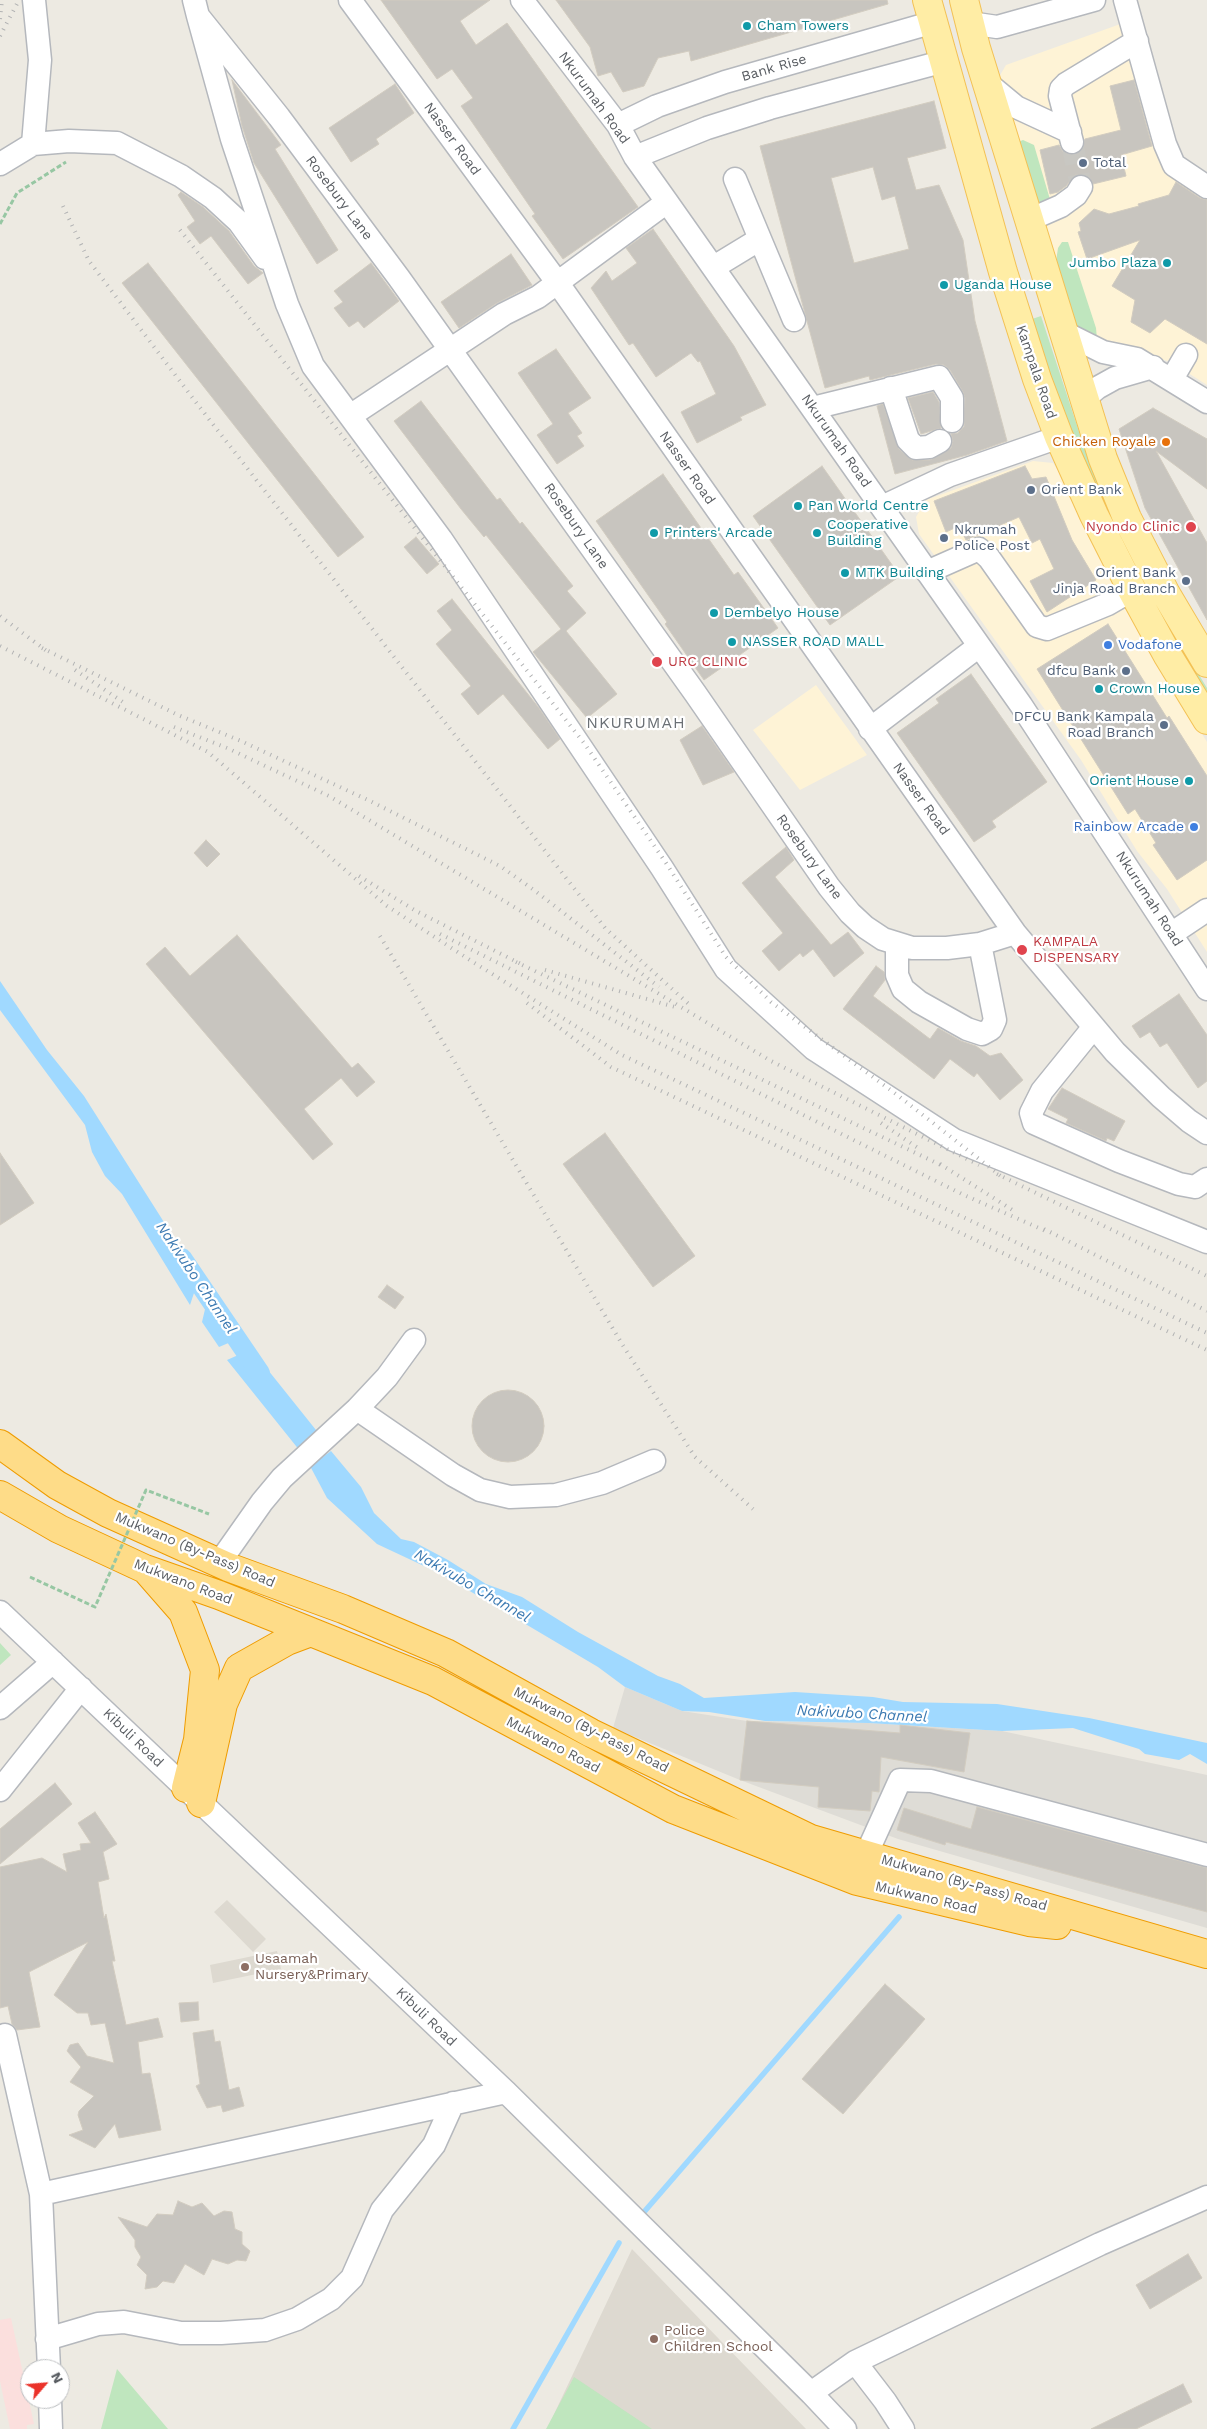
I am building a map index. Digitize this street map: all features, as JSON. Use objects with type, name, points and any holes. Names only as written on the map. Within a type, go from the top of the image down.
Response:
[{"type":"highway","name":"Mukwano (By-Pass) Road","points":[[2,1445],[57,1485],[108,1513],[219,1563],[343,1610],[446,1653],[600,1737],[811,1839],[1207,1954]]},
{"type":"highway","name":"Mukwano Road","points":[[0,1496],[59,1529],[145,1569],[433,1681],[673,1809],[857,1881],[1029,1922],[1126,1931]]},
{"type":"highway","points":[[145,1569],[183,1612],[205,1670],[194,1796]]},
{"type":"highway","points":[[194,1796],[223,1704],[239,1668],[287,1641],[311,1632]]},
{"type":"main road","name":"Kampala Road","points":[[931,11],[1004,272],[1037,379],[1059,438],[1094,515],[1132,590],[1168,656],[1207,720]]},
{"type":"main road","points":[[970,24],[1103,459],[1127,518],[1175,610],[1207,663]]},
{"type":"street","points":[[33,144],[40,60],[34,0]]},
{"type":"street","name":"Nasser Road","points":[[350,0],[557,282],[870,729],[1015,932],[1093,1028],[1138,1075],[1189,1121],[1207,1133]]},
{"type":"street","name":"Nkurumah Road","points":[[522,0],[618,125],[635,157],[1021,705],[1207,989]]},
{"type":"street","points":[[970,24],[997,27],[1093,0]]},
{"type":"street","points":[[1125,0],[1165,144],[1174,165],[1204,178]]},
{"type":"street","points":[[196,8],[232,139],[278,278],[313,366],[441,540],[657,860],[726,969],[814,1049],[954,1140],[1207,1242]]},
{"type":"street","name":"Rosebury Lane","points":[[196,8],[450,350],[694,693],[829,887],[850,913],[865,927],[897,945],[912,948],[947,948],[980,944],[1015,932]]},
{"type":"street","name":"Bank Rise","points":[[618,125],[686,95],[760,72],[931,11]]},
{"type":"street","points":[[988,83],[1016,107],[1071,137],[1060,96],[1061,89],[1066,84],[1137,41]]},
{"type":"street","points":[[635,157],[707,128],[770,108],[945,61]]},
{"type":"street","points":[[760,72],[770,108]]},
{"type":"street","points":[[0,164],[33,144],[68,141],[117,143],[180,176],[213,198],[239,222],[278,278]]},
{"type":"street","points":[[735,179],[794,320]]},
{"type":"street","points":[[1029,220],[1061,206],[1076,195],[1081,187]]},
{"type":"street","points":[[350,416],[504,314],[538,297],[667,202]]},
{"type":"street","points":[[714,267],[760,239]]},
{"type":"street","points":[[1065,333],[1103,352],[1126,355],[1153,367],[1207,402]]},
{"type":"street","points":[[1172,379],[1186,355]]},
{"type":"street","points":[[1084,399],[1097,388],[1115,378],[1153,367]]},
{"type":"street","points":[[813,408],[939,377],[952,398],[952,421]]},
{"type":"street","points":[[891,388],[908,440],[916,448],[929,447],[940,441]]},
{"type":"street","points":[[882,508],[950,475],[1059,438]]},
{"type":"street","points":[[927,572],[979,549],[989,558],[1037,626],[1047,629],[1108,604],[1132,590]]},
{"type":"street","points":[[870,729],[979,646]]},
{"type":"street","points":[[1172,934],[1207,910]]},
{"type":"street","points":[[897,945],[897,974],[904,989],[919,1002],[967,1029],[982,1034],[991,1029],[995,1020],[980,944]]},
{"type":"street","points":[[1093,1028],[1042,1091],[1032,1113],[1034,1123],[1124,1163],[1179,1184],[1195,1187],[1207,1179]]},
{"type":"street","points":[[219,1563],[262,1502],[282,1478],[357,1409],[387,1377],[414,1340]]},
{"type":"street","points":[[357,1409],[453,1475],[480,1490],[510,1497],[565,1493],[602,1484],[654,1460]]},
{"type":"street","name":"Kibuli Road","points":[[0,1612],[506,2092],[811,2393],[845,2429]]},
{"type":"street","points":[[0,1708],[53,1662]]},
{"type":"street","points":[[0,1790],[81,1688]]},
{"type":"street","points":[[866,1854],[900,1780],[908,1780],[931,1781],[1207,1855]]},
{"type":"street","points":[[5,2035],[41,2194],[48,2359]]},
{"type":"street","points":[[41,2194],[506,2092]]},
{"type":"street","points":[[47,2338],[98,2324],[124,2322],[181,2333],[211,2333],[265,2330],[297,2319],[331,2299],[352,2278],[382,2210],[434,2145],[453,2104]]},
{"type":"street","points":[[811,2393],[855,2362],[1100,2244],[1207,2197]]},
{"type":"street","points":[[855,2362],[886,2401],[903,2429]]},
{"type":"street","points":[[50,2409],[51,2429]]},
{"type":"path","points":[[0,224],[17,193],[72,158]]},
{"type":"path","points":[[30,1577],[95,1607],[146,1490],[209,1514]]},
{"type":"shaded area","points":[[1126,22],[1162,162],[1207,193],[1207,385],[1171,362],[1141,353],[1074,341],[999,77],[1006,65]]},
{"type":"shaded area","points":[[1033,461],[1053,463],[1067,483],[1179,696],[1207,742],[1207,952],[1167,889],[1137,851],[1081,760],[919,534],[916,517],[926,500]]},
{"type":"shaded area","points":[[816,685],[867,755],[800,790],[753,730]]},
{"type":"shaded area","points":[[625,1687],[682,1711],[747,1721],[868,1723],[1002,1731],[1207,1775],[1207,1928],[898,1839],[740,1780],[613,1728]]},
{"type":"shaded area","points":[[227,1900],[266,1939],[253,1952],[214,1912]]},
{"type":"shaded area","name":"Usaamah Nursery&Primary","points":[[277,1951],[281,1969],[213,1983],[210,1965]]},
{"type":"shaded area","name":"Police Children School","points":[[632,2249],[806,2429],[547,2429]]},
{"type":"shaded area","points":[[11,2318],[20,2359],[20,2409],[31,2409],[34,2424],[27,2425],[27,2429],[10,2429],[0,2381],[0,2320]]},
{"type":"green space","points":[[1023,140],[1034,145],[1054,213],[1050,224],[1045,225],[1018,142]]},
{"type":"green space","points":[[1062,242],[1068,242],[1096,328],[1097,339],[1083,346],[1054,275],[1058,248]]},
{"type":"green space","points":[[1041,316],[1088,459],[1103,493],[1145,573],[1137,578],[1073,451],[1032,319]]},
{"type":"green space","points":[[1187,655],[1207,688],[1207,705],[1179,660]]},
{"type":"green space","points":[[0,1643],[11,1655],[0,1665]]},
{"type":"green space","points":[[117,2369],[168,2429],[101,2429]]},
{"type":"green space","points":[[574,2377],[652,2429],[546,2429]]},
{"type":"water","points":[[0,981],[47,1050],[84,1096],[181,1249],[200,1275],[190,1305],[122,1194],[105,1176],[92,1152],[85,1125],[0,1010]]},
{"type":"water","points":[[210,1288],[245,1336],[219,1347],[202,1322]]},
{"type":"water","points":[[254,1348],[264,1365],[320,1435],[300,1451],[227,1360]]},
{"type":"water","points":[[331,1451],[361,1487],[374,1513],[401,1539],[414,1542],[448,1560],[486,1584],[522,1597],[578,1632],[658,1676],[680,1684],[704,1698],[795,1692],[873,1697],[903,1702],[997,1704],[1089,1718],[1207,1743],[1207,1764],[1190,1754],[1179,1760],[1145,1754],[1139,1749],[1073,1728],[1002,1731],[868,1723],[765,1721],[709,1712],[682,1711],[625,1687],[598,1667],[441,1574],[377,1544],[327,1498],[310,1466]]},
{"type":"building","points":[[381,0],[490,0],[460,21],[476,45],[507,23],[638,207],[563,259],[532,216],[535,214],[461,106],[473,98],[452,69],[437,79]]},
{"type":"building","points":[[556,0],[887,0],[888,4],[691,61],[689,51],[658,58],[644,86],[623,92],[611,72],[598,76],[590,47]]},
{"type":"building","points":[[232,80],[281,145],[275,149],[338,250],[317,264],[254,163],[242,126]]},
{"type":"building","name":"Total","points":[[1134,80],[1152,146],[1121,155],[1126,176],[1093,184],[1088,176],[1075,175],[1066,186],[1058,192],[1050,194],[1040,150],[1059,145],[1063,152],[1075,155],[1082,151],[1085,139],[1121,130],[1110,86]]},
{"type":"building","points":[[395,84],[414,113],[376,139],[379,144],[351,162],[329,128]]},
{"type":"building","points":[[934,101],[946,148],[907,158],[916,190],[939,185],[963,240],[975,321],[1007,441],[967,455],[895,474],[877,406],[883,404],[899,449],[912,460],[930,460],[951,448],[953,441],[951,434],[958,433],[964,427],[965,398],[963,392],[950,370],[944,365],[936,364],[870,380],[869,376],[825,388],[760,146]],"holes":[[[873,167],[882,200],[895,196],[909,249],[854,263],[831,178]]]},
{"type":"building","name":"Jumbo Plaza","points":[[1176,182],[1200,198],[1207,200],[1207,344],[1165,319],[1150,333],[1131,322],[1135,300],[1112,286],[1140,240],[1087,259],[1078,232],[1081,231],[1079,223],[1094,209],[1109,214],[1139,206],[1138,204],[1169,195]]},
{"type":"building","points":[[181,192],[203,207],[229,231],[254,266],[263,273],[248,284],[211,236],[200,244],[187,227],[195,221],[178,195]]},
{"type":"building","points":[[653,229],[734,346],[766,405],[740,417],[742,420],[697,443],[681,412],[716,394],[700,361],[698,362],[691,353],[656,377],[633,343],[629,345],[591,288],[606,271],[612,281],[637,263],[626,248]]},
{"type":"building","points":[[511,254],[532,285],[497,303],[459,328],[441,302]]},
{"type":"building","points":[[148,263],[364,537],[338,557],[122,283]]},
{"type":"building","points":[[371,263],[399,301],[364,328],[358,321],[349,327],[334,308],[343,302],[334,291]]},
{"type":"building","points":[[556,349],[591,398],[568,413],[582,433],[577,436],[584,446],[557,464],[537,435],[553,424],[518,373]]},
{"type":"building","points":[[933,392],[939,402],[941,428],[921,434],[908,398]]},
{"type":"building","points":[[421,401],[497,500],[500,498],[520,524],[522,522],[573,586],[567,591],[586,613],[566,631],[617,694],[587,718],[533,652],[561,629],[486,535],[484,537],[461,509],[394,421]]},
{"type":"building","points":[[1153,408],[1207,439],[1207,489],[1156,451],[1207,543],[1207,620],[1145,508],[1119,429]]},
{"type":"building","points":[[822,466],[900,576],[830,625],[753,516]]},
{"type":"building","points":[[1025,466],[1032,479],[1046,477],[1072,540],[1096,580],[1047,612],[1030,581],[1054,569],[1040,539],[1032,543],[1019,517],[966,540],[959,526],[946,532],[934,501]]},
{"type":"building","points":[[663,474],[734,575],[738,572],[778,628],[704,680],[665,624],[667,622],[596,521]]},
{"type":"building","points":[[416,537],[439,564],[427,574],[404,547]]},
{"type":"building","points":[[452,599],[539,708],[560,739],[548,749],[503,694],[478,715],[461,694],[471,686],[436,644],[452,630],[437,611]]},
{"type":"building","points":[[1108,624],[1167,718],[1169,716],[1207,776],[1207,860],[1177,880],[1153,845],[1156,843],[1135,809],[1128,814],[1037,669]]},
{"type":"building","points":[[971,674],[1047,782],[992,821],[996,827],[974,842],[897,733],[939,703],[936,699]]},
{"type":"building","points":[[702,726],[734,772],[703,785],[680,740]]},
{"type":"building","points":[[206,840],[220,854],[207,867],[194,853]]},
{"type":"building","points":[[786,847],[794,860],[775,877],[831,945],[848,932],[864,953],[834,977],[813,949],[803,957],[800,953],[779,971],[762,951],[783,933],[742,883]]},
{"type":"building","points":[[237,935],[352,1068],[358,1063],[375,1082],[357,1097],[341,1078],[304,1109],[333,1144],[313,1160],[146,964],[165,947],[190,976]]},
{"type":"building","points":[[876,966],[884,972],[885,980],[873,996],[930,1039],[938,1028],[961,1041],[976,1046],[990,1056],[1001,1053],[1023,1080],[1000,1100],[977,1073],[974,1077],[950,1059],[934,1079],[843,1009]]},
{"type":"building","points":[[1179,994],[1207,1035],[1207,1081],[1198,1088],[1167,1043],[1160,1047],[1150,1032],[1140,1038],[1132,1026]]},
{"type":"building","points":[[1062,1088],[1125,1121],[1114,1141],[1107,1138],[1106,1141],[1066,1123],[1068,1119],[1048,1109]]},
{"type":"building","points":[[605,1133],[695,1256],[653,1287],[563,1164]]},
{"type":"building","points":[[0,1153],[34,1203],[0,1225]]},
{"type":"building","points":[[387,1285],[404,1297],[395,1309],[378,1297]]},
{"type":"building","points":[[508,1390],[528,1396],[538,1406],[544,1426],[538,1446],[528,1456],[508,1462],[488,1456],[478,1446],[472,1426],[478,1406],[488,1396]]},
{"type":"building","points":[[747,1721],[900,1733],[900,1725],[970,1733],[964,1772],[881,1757],[879,1792],[872,1791],[870,1811],[818,1807],[819,1787],[740,1780]]},
{"type":"building","points":[[55,1783],[72,1804],[0,1864],[0,1829]]},
{"type":"building","points":[[977,1807],[1207,1868],[1207,1912],[946,1842],[945,1845],[897,1830],[904,1808],[971,1829]]},
{"type":"building","points":[[95,1812],[117,1844],[103,1852],[109,1879],[98,1882],[104,1918],[106,1914],[115,1961],[112,1961],[126,2025],[158,2018],[163,2037],[138,2042],[142,2074],[150,2073],[161,2130],[119,2138],[115,2124],[95,2148],[69,2135],[83,2130],[78,2115],[79,2111],[94,2096],[70,2082],[81,2067],[67,2051],[70,2045],[78,2043],[87,2056],[114,2063],[105,2023],[91,2025],[88,2013],[77,2013],[54,1995],[88,1942],[29,1972],[40,2027],[17,2030],[12,2024],[8,2006],[0,2008],[0,1867],[42,1858],[67,1872],[63,1854],[81,1850],[80,1844],[91,1843],[78,1823]]},
{"type":"building","points":[[885,1984],[925,2019],[843,2114],[802,2079]]},
{"type":"building","points":[[198,2002],[199,2020],[181,2022],[179,2003]]},
{"type":"building","points":[[213,2030],[215,2042],[220,2041],[229,2090],[239,2087],[244,2106],[223,2112],[221,2105],[207,2108],[196,2086],[200,2084],[193,2033]]},
{"type":"building","points":[[178,2201],[192,2207],[202,2203],[214,2216],[224,2211],[232,2212],[235,2229],[242,2232],[242,2244],[250,2251],[246,2261],[237,2260],[228,2264],[212,2259],[204,2275],[185,2264],[174,2283],[163,2281],[157,2287],[145,2289],[147,2275],[137,2265],[141,2257],[135,2247],[135,2240],[118,2217],[147,2227],[157,2214],[173,2215]]},
{"type":"building","points":[[1188,2254],[1202,2278],[1150,2309],[1136,2285]]},
{"type":"building","points":[[1183,2384],[1192,2402],[1136,2429],[1091,2429]]},
{"type":"waterway","name":"Nakivubo Channel","points":[[182,1258],[260,1373]]},
{"type":"waterway","points":[[644,2212],[899,1917]]},
{"type":"waterway","points":[[513,2429],[619,2243]]},
{"type":"tunnel","points":[[1072,142],[1081,187]]},
{"type":"railway","points":[[0,19],[2,0]]},
{"type":"railway","points":[[0,36],[19,0]]},
{"type":"railway","points":[[63,206],[89,261],[198,405],[605,928],[692,1007]]},
{"type":"railway","points":[[180,230],[584,743],[666,863],[726,957],[771,1002],[896,1094],[1002,1177]]},
{"type":"railway","points":[[0,616],[48,652]]},
{"type":"railway","points":[[0,646],[208,752],[387,906],[622,1055],[1207,1333]]},
{"type":"railway","points":[[42,648],[178,715],[241,741],[370,801],[500,866],[659,987]]},
{"type":"railway","points":[[75,670],[123,702]]},
{"type":"railway","points":[[174,727],[227,748],[329,796],[771,1061],[979,1165]]},
{"type":"railway","points":[[359,876],[416,911],[521,964]]},
{"type":"railway","points":[[440,934],[964,1195],[1048,1232]]},
{"type":"railway","points":[[380,936],[622,1344],[695,1457],[753,1509]]},
{"type":"railway","points":[[516,962],[945,1167]]},
{"type":"railway","points":[[545,970],[675,1007]]},
{"type":"railway","points":[[527,1003],[611,1067],[1207,1350]]},
{"type":"railway","points":[[881,1123],[918,1148]]},
{"type":"railway","points":[[940,1164],[1014,1211]]},
{"type":"railway","points":[[997,1174],[1207,1276]]},
{"type":"railway","points":[[1044,1229],[1207,1311]]},
{"type":"place","name":"Cham Towers","points":[[747,26]]},
{"type":"place","name":"Total","points":[[1083,163]]},
{"type":"place","name":"Jumbo Plaza","points":[[1167,263]]},
{"type":"place","name":"Uganda House","points":[[944,285]]},
{"type":"place","name":"Chicken Royale","points":[[1166,442]]},
{"type":"place","name":"Orient Bank","points":[[1031,490]]},
{"type":"place","name":"Pan World Centre","points":[[798,506]]},
{"type":"place","name":"Nyondo Clinic","points":[[1191,527]]},
{"type":"place","name":"Printers' Arcade","points":[[654,533]]},
{"type":"place","name":"Cooperative Building","points":[[817,533]]},
{"type":"place","name":"Nkrumah Police Post","points":[[944,538]]},
{"type":"place","name":"MTK Building","points":[[845,573]]},
{"type":"place","name":"Orient Bank Jinja Road Branch","points":[[1186,581]]},
{"type":"place","name":"Dembelyo House","points":[[714,613]]},
{"type":"place","name":"NASSER ROAD MALL","points":[[732,642]]},
{"type":"place","name":"Vodafone","points":[[1108,645]]},
{"type":"place","name":"URC CLINIC","points":[[657,662]]},
{"type":"place","name":"dfcu Bank","points":[[1126,671]]},
{"type":"place","name":"Crown House","points":[[1099,689]]},
{"type":"place","name":"DFCU Bank Kampala Road Branch","points":[[1164,725]]},
{"type":"place","name":"Orient House","points":[[1189,781]]},
{"type":"place","name":"Rainbow Arcade","points":[[1194,827]]},
{"type":"place","name":"KAMPALA DISPENSARY","points":[[1022,950]]},
{"type":"place","name":"Usaamah Nursery&Primary","points":[[245,1967]]},
{"type":"place","name":"Police Children School","points":[[654,2339]]},
{"type":"district","name":"NKURUMAH","points":[[636,723]]}]
